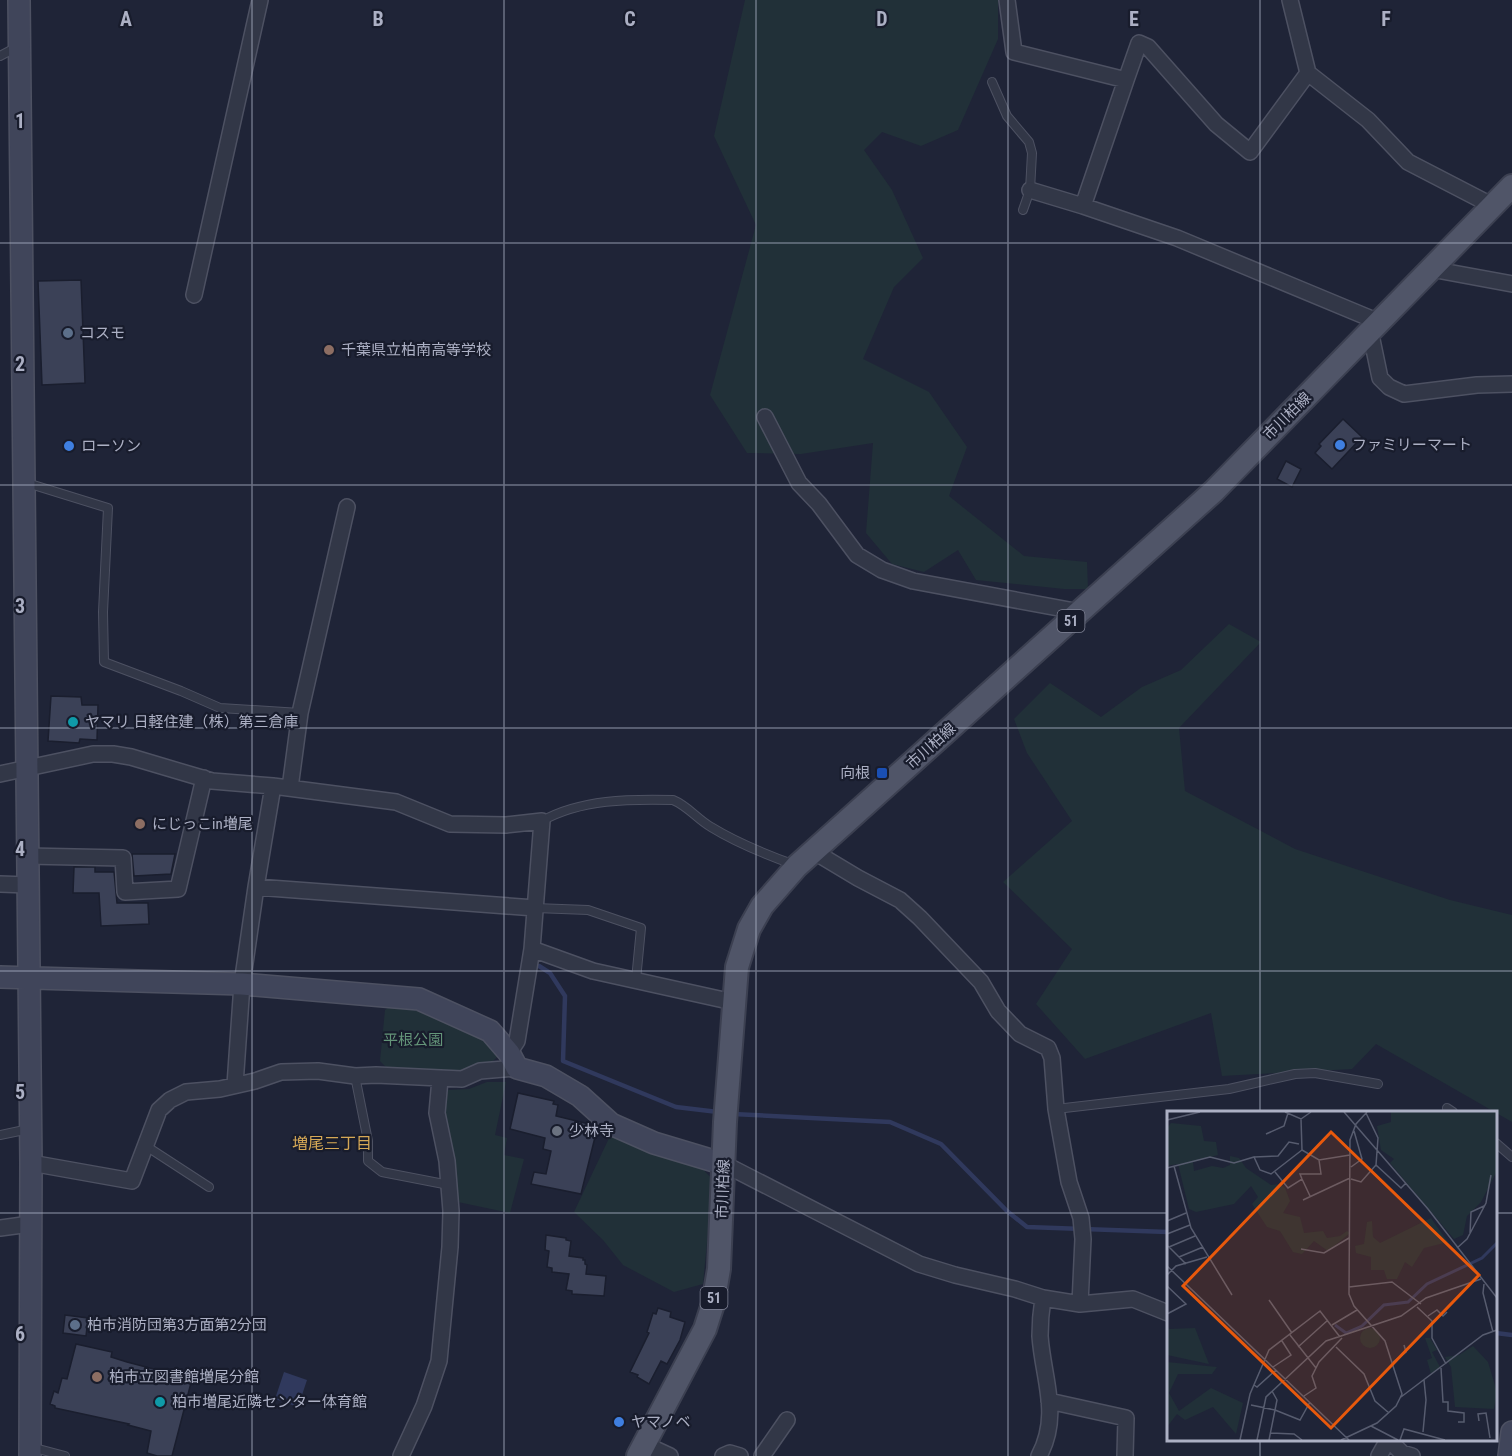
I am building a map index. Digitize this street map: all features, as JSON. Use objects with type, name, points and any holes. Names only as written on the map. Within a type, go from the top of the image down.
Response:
[{"type":"main road","name":"市川柏線","points":[[641,1450],[705,1329],[713,1304],[719,1269],[726,1100],[738,967],[749,929],[762,906],[805,858],[1214,491],[1512,186]]},
{"type":"street","points":[[19,0],[22,481],[31,1163],[30,1451]]},
{"type":"street","points":[[194,295],[260,0]]},
{"type":"street","points":[[1007,0],[1014,52],[1126,80]]},
{"type":"street","points":[[1290,0],[1308,73],[1368,120],[1408,162],[1493,206]]},
{"type":"street","points":[[1083,206],[1139,43],[1148,47],[1216,124],[1250,152],[1308,73]]},
{"type":"street","points":[[1030,190],[1193,244],[1375,326],[1380,378],[1389,387],[1404,394],[1477,385],[1512,384]]},
{"type":"street","points":[[1431,269],[1512,284]]},
{"type":"street","points":[[765,417],[799,483],[819,504],[857,555],[882,570],[913,581],[1080,612]]},
{"type":"street","points":[[290,788],[300,712],[347,507]]},
{"type":"street","points":[[0,774],[93,754],[113,754],[204,778],[396,802],[450,824],[506,825],[542,821],[532,949],[513,1061]]},
{"type":"street","points":[[27,856],[123,858],[125,892],[178,888],[204,778]]},
{"type":"street","points":[[235,1085],[242,984],[273,786]]},
{"type":"street","points":[[805,858],[858,878],[900,900],[981,982],[998,1011],[1020,1034],[1048,1048],[1052,1058],[1056,1108],[1069,1182],[1081,1218],[1083,1239],[1080,1304]]},
{"type":"street","points":[[0,884],[28,885]]},
{"type":"street","points":[[256,887],[535,909]]},
{"type":"street","points":[[532,949],[593,971],[734,1002]]},
{"type":"street","points":[[0,976],[242,984],[419,999],[490,1031],[513,1061],[546,1076],[580,1096],[611,1124],[654,1143],[724,1164],[919,1264],[1042,1298],[1080,1304],[1133,1299],[1167,1313]]},
{"type":"street","points":[[31,1163],[132,1181],[159,1110],[170,1100],[186,1092],[220,1089],[255,1082],[281,1072],[318,1071],[355,1076],[462,1079],[513,1061]]},
{"type":"street","points":[[400,1456],[424,1406],[439,1361],[450,1247],[447,1161],[437,1113],[440,1079]]},
{"type":"street","points":[[0,1228],[30,1224]]},
{"type":"street","points":[[1039,1456],[1047,1441],[1051,1417],[1040,1338],[1042,1298]]},
{"type":"street","points":[[1049,1401],[1126,1418],[1125,1456]]},
{"type":"street","points":[[762,1456],[787,1420]]},
{"type":"street","points":[[1509,1456],[1512,1432]]},
{"type":"street","points":[[1379,1456],[1388,1441]]},
{"type":"street","points":[[1390,1441],[1402,1453],[1412,1456]]},
{"type":"street","points":[[641,1450],[670,1456]]},
{"type":"street","points":[[723,1456],[730,1453],[740,1456]]},
{"type":"lane","points":[[0,57],[19,45]]},
{"type":"lane","points":[[992,82],[1007,116],[1029,142],[1032,153],[1030,190],[1023,210]]},
{"type":"lane","points":[[22,481],[108,508],[103,612],[104,662],[220,708],[300,712]]},
{"type":"lane","points":[[542,821],[552,815],[610,800],[674,800],[682,803],[703,822],[721,834],[805,858]]},
{"type":"lane","points":[[535,909],[588,910],[641,928],[636,980]]},
{"type":"lane","points":[[1056,1108],[1229,1089],[1295,1074],[1316,1073],[1378,1084]]},
{"type":"lane","points":[[355,1076],[368,1141],[368,1161],[382,1172],[448,1185]]},
{"type":"lane","points":[[0,1135],[30,1129]]},
{"type":"lane","points":[[1497,1144],[1512,1157]]},
{"type":"lane","points":[[146,1146],[209,1187]]},
{"type":"lane","points":[[30,1451],[65,1456]]},
{"type":"green space","points":[[745,0],[998,0],[998,39],[958,130],[921,146],[882,132],[864,150],[892,190],[923,258],[894,287],[863,359],[929,392],[967,447],[949,496],[1024,556],[1087,562],[1088,589],[1064,589],[976,580],[958,550],[924,572],[892,564],[866,533],[873,443],[801,454],[747,453],[710,395],[756,225],[714,136]]},
{"type":"green space","points":[[1229,624],[1261,642],[1179,728],[1185,791],[1295,849],[1450,900],[1512,915],[1512,1122],[1497,1113],[1497,1111],[1493,1111],[1376,1044],[1352,1069],[1222,1076],[1211,1013],[1085,1059],[1036,1004],[1072,949],[1003,882],[1072,821],[1027,753],[1014,719],[1050,683],[1101,717],[1142,687],[1181,670]]},
{"type":"green space","name":"平根公園","points":[[391,1005],[435,1016],[463,1028],[489,1044],[500,1054],[493,1061],[459,1073],[386,1067],[380,1061],[385,1010]]},
{"type":"green space","points":[[487,1082],[506,1082],[495,1135],[507,1138],[504,1155],[524,1159],[510,1213],[458,1202],[453,1155],[444,1113],[446,1090],[469,1089]]},
{"type":"green space","points":[[611,1134],[700,1166],[713,1180],[703,1284],[674,1292],[623,1265],[603,1240],[574,1212]]},
{"type":"water","points":[[284,1372],[307,1380],[298,1407],[275,1399]]},
{"type":"building","points":[[81,280],[85,383],[42,385],[38,281]]},
{"type":"building","points":[[1343,419],[1362,437],[1332,469],[1315,453],[1321,446],[1319,444]]},
{"type":"building","points":[[1286,461],[1301,469],[1292,487],[1277,479]]},
{"type":"building","name":"ヤマリ 日軽住建（株）第三倉庫","points":[[51,696],[81,697],[82,705],[98,705],[97,740],[80,739],[79,743],[48,741]]},
{"type":"building","points":[[132,854],[175,854],[171,874],[134,876]]},
{"type":"building","points":[[74,867],[95,867],[95,872],[114,872],[117,903],[148,903],[149,924],[101,926],[99,893],[73,893]]},
{"type":"building","points":[[518,1093],[554,1101],[553,1104],[558,1105],[556,1116],[593,1125],[597,1129],[581,1194],[531,1184],[534,1172],[546,1174],[551,1151],[543,1149],[545,1138],[510,1129]]},
{"type":"building","points":[[546,1235],[571,1241],[569,1256],[585,1260],[586,1274],[606,1276],[604,1296],[572,1294],[572,1291],[566,1290],[569,1274],[552,1272],[552,1268],[547,1267],[549,1251],[545,1250]]},
{"type":"building","points":[[658,1308],[671,1312],[670,1317],[685,1322],[680,1340],[667,1364],[661,1361],[649,1384],[630,1372],[649,1333],[647,1332],[653,1313],[656,1314]]},
{"type":"building","name":"柏市消防団第3方面第2分団","points":[[65,1315],[88,1318],[86,1336],[63,1333]]},
{"type":"building","points":[[76,1344],[112,1352],[111,1357],[192,1379],[172,1456],[147,1453],[151,1431],[55,1408],[50,1404],[54,1391],[58,1393],[62,1378],[67,1379]]},
{"type":"waterway","points":[[539,966],[550,973],[565,996],[563,1061],[676,1107],[718,1112]]},
{"type":"waterway","points":[[733,1114],[890,1122],[941,1144],[1007,1211],[1027,1227],[1167,1232]]},
{"type":"waterway","points":[[1497,1333],[1512,1335]]},
{"type":"place","name":"コスモ","points":[[68,333]]},
{"type":"place","name":"千葉県立柏南高等学校","points":[[329,350]]},
{"type":"place","name":"ファミリーマート","points":[[1340,445]]},
{"type":"place","name":"ローソン","points":[[69,446]]},
{"type":"place","name":"ヤマリ 日軽住建（株）第三倉庫","points":[[73,722]]},
{"type":"place","name":"向根","points":[[882,773]]},
{"type":"place","name":"にじっこin増尾","points":[[140,824]]},
{"type":"place","name":"少林寺","points":[[557,1131]]},
{"type":"place","name":"柏市消防団第3方面第2分団","points":[[75,1325]]},
{"type":"place","name":"柏市立図書館増尾分館","points":[[97,1377]]},
{"type":"place","name":"柏市増尾近隣センター体育館","points":[[160,1402]]},
{"type":"place","name":"ヤマノベ","points":[[619,1422]]},
{"type":"district","name":"増尾三丁目","points":[[332,1143]]}]
